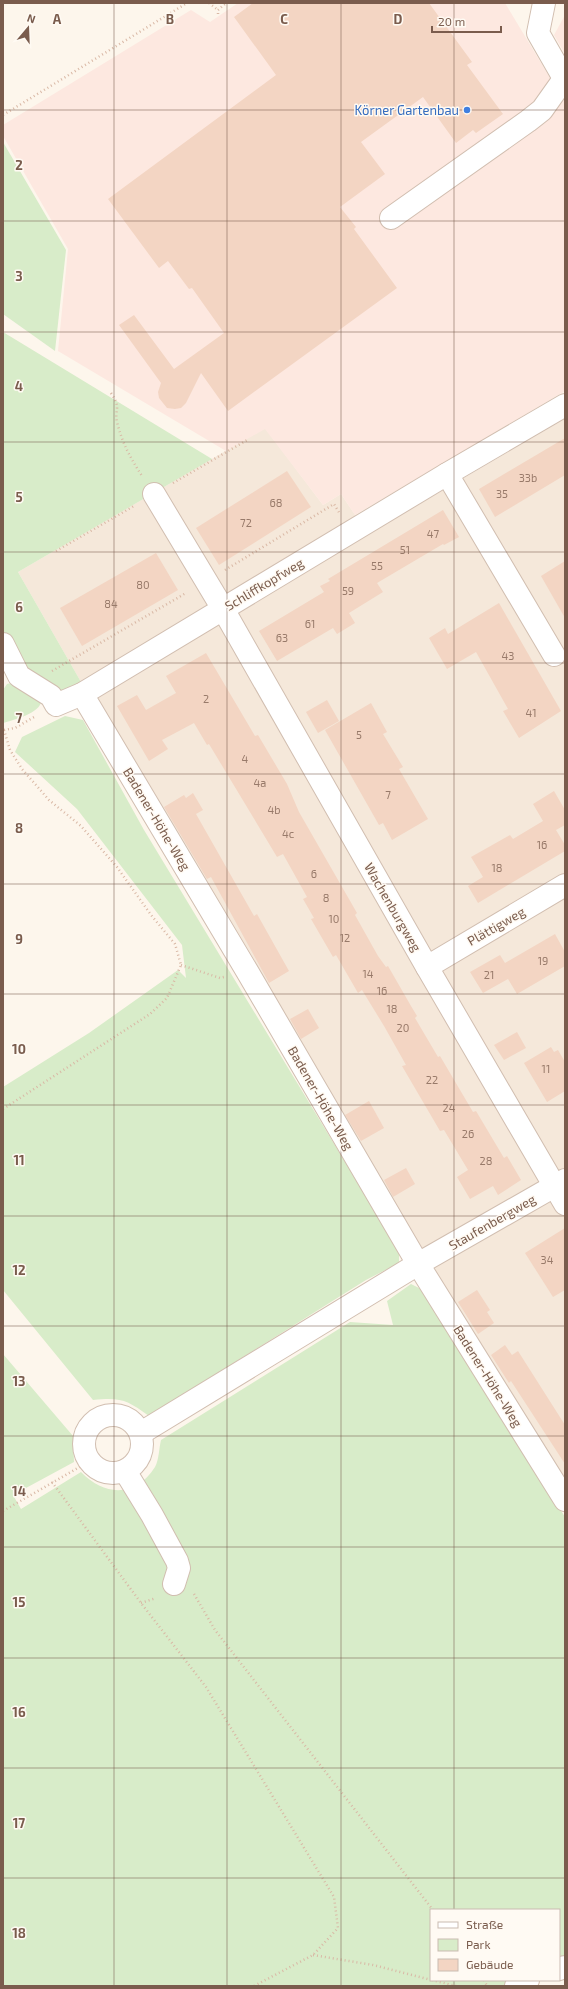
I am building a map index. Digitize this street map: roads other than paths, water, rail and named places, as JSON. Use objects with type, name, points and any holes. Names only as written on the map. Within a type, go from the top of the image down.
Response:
[{"type":"street","points":[[391,218],[542,110],[565,79],[538,33],[544,3]]},
{"type":"street","name":"Schliffkopfweg","points":[[18,680],[51,696],[56,705],[82,694],[447,474],[565,405]]},
{"type":"street","points":[[447,474],[554,655]]},
{"type":"street","name":"Wachenburgweg","points":[[154,494],[223,609],[426,967],[561,1190]]},
{"type":"street","points":[[3,644],[18,680]]},
{"type":"street","name":"Badener-Höhe-Weg","points":[[82,694],[247,971],[418,1264],[565,1500]]},
{"type":"street","name":"Plättigweg","points":[[426,967],[565,885]]},
{"type":"street","name":"Staufenbergweg","points":[[141,1433],[418,1264],[561,1190]]},
{"type":"street","points":[[110,1414],[127,1418],[136,1424],[141,1433],[143,1443],[140,1456],[134,1465],[125,1471],[115,1473],[105,1472],[96,1468],[90,1461],[84,1446],[86,1434],[93,1422],[110,1414]]},
{"type":"street","points":[[125,1471],[173,1552],[176,1576]]},
{"type":"street","points":[[516,1986],[526,1981]]},
{"type":"place","name":"Körner Gartenbau","points":[[467,110]]}]
